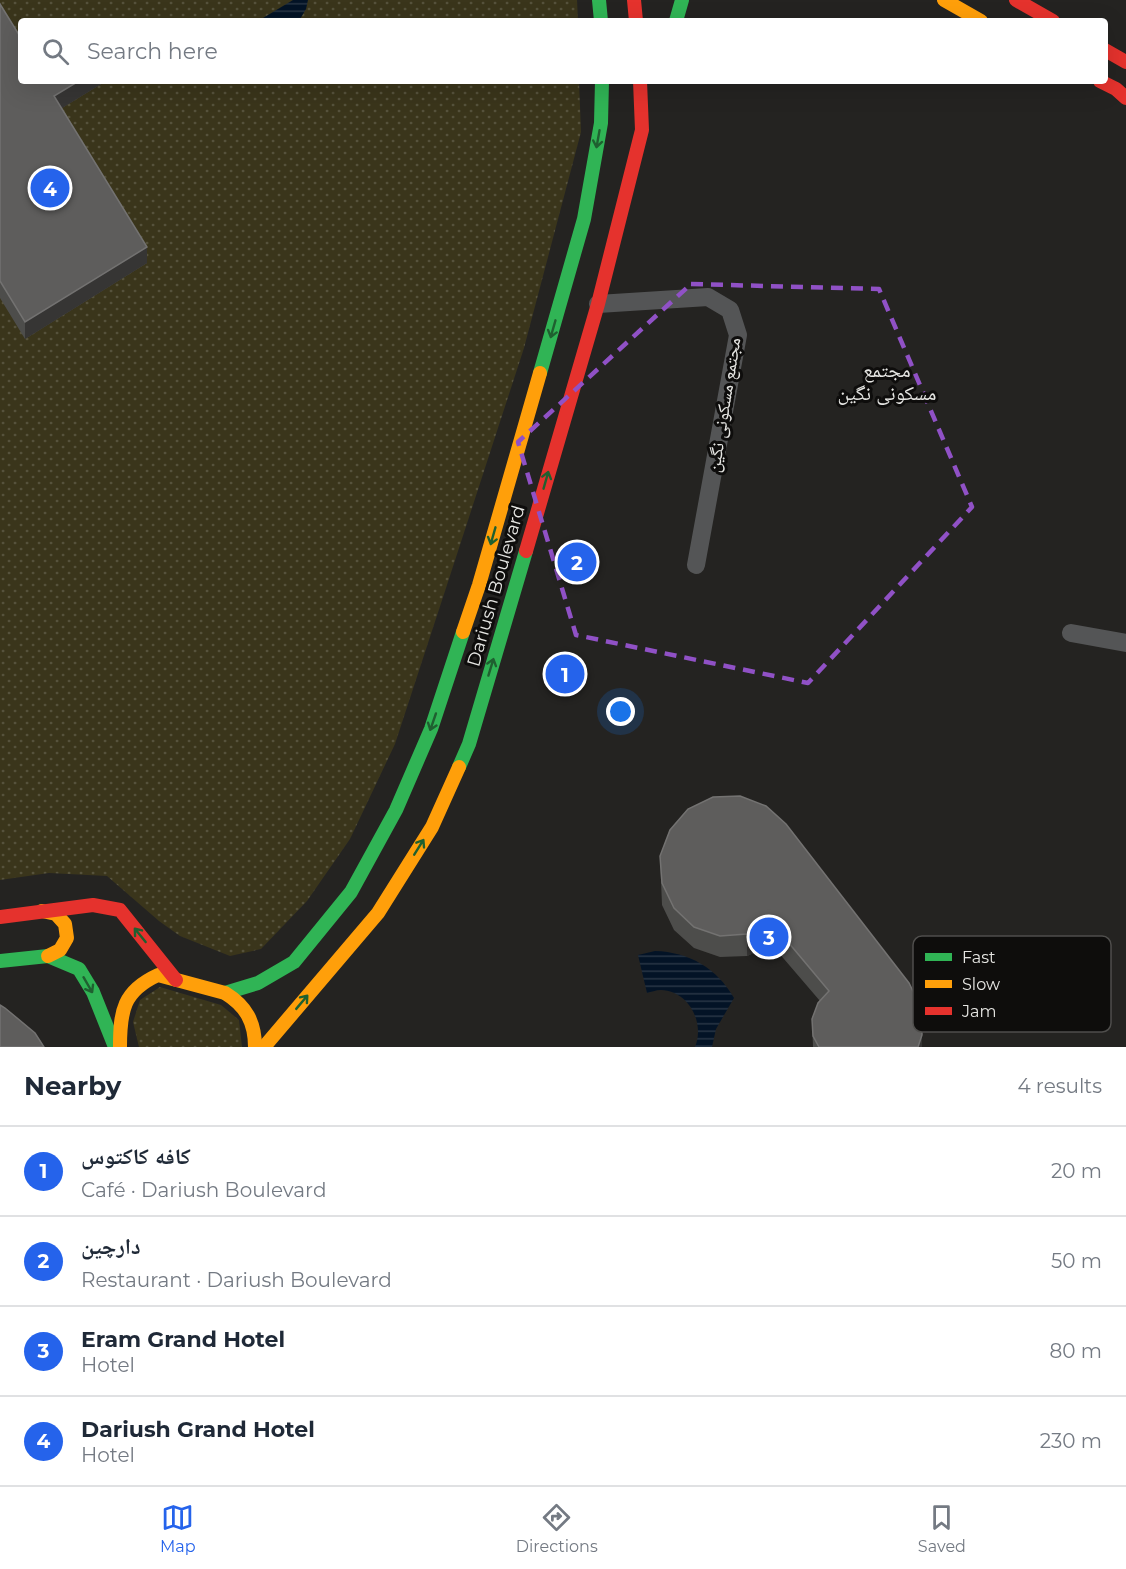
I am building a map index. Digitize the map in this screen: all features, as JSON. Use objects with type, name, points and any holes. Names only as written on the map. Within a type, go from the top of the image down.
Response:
[{"type":"main road","points":[[599,0],[601,18]]},
{"type":"main road","points":[[634,0],[636,18]]},
{"type":"main road","points":[[677,18],[682,0]]},
{"type":"main road","points":[[944,0],[976,18]]},
{"type":"main road","points":[[1016,0],[1048,18]]},
{"type":"main road","points":[[1108,52],[1126,62]]},
{"type":"main road","name":"Dariush Boulevard","points":[[225,993],[258,983],[294,962],[351,892],[396,810],[431,729],[479,585],[584,219],[601,123],[602,84]]},
{"type":"main road","name":"Dariush Boulevard","points":[[264,1047],[378,913],[436,816],[468,744],[598,304],[642,130],[640,84]]},
{"type":"main road","points":[[1106,84],[1126,98]]},
{"type":"main road","points":[[642,130],[654,91]]},
{"type":"main road","points":[[0,918],[93,905],[120,910],[176,980]]},
{"type":"main road","points":[[0,961],[48,956],[60,950],[67,938],[65,924],[56,914],[42,911]]},
{"type":"main road","points":[[48,956],[79,969],[93,992],[115,1047]]},
{"type":"main road","points":[[120,1047],[122,1012],[131,993],[139,985],[158,975],[233,997],[249,1013],[256,1034],[255,1047]]},
{"type":"street","name":"مجتمع مسکونی نگین","points":[[598,304],[708,297],[730,310],[738,335],[696,565]]},
{"type":"street","points":[[1071,633],[1126,643]]},
{"type":"highlighted area","points":[[691,284],[879,289],[972,507],[808,683],[576,635],[518,442]]},
{"type":"shaded area","points":[[0,0],[577,0],[578,18],[18,18],[18,84],[579,84],[581,132],[524,348],[395,744],[350,839],[307,901],[261,949],[230,956],[180,936],[107,876],[49,873],[0,880]]},
{"type":"shaded area","points":[[160,987],[221,1005],[239,1020],[242,1047],[139,1047],[133,1022],[140,1000]]},
{"type":"water","points":[[293,0],[308,0],[301,18],[263,18]]},
{"type":"water","points":[[655,951],[690,958],[701,964],[719,978],[734,998],[716,1029],[712,1047],[695,1047],[698,1038],[696,1019],[687,1002],[680,996],[661,990],[647,993],[638,955]]},
{"type":"building","points":[[0,4],[18,33],[18,84],[74,84],[54,96],[147,247],[25,322],[0,281]]},
{"type":"building","points":[[740,796],[766,806],[786,824],[909,983],[913,991],[913,1032],[922,1032],[918,1047],[819,1047],[813,1036],[812,1019],[818,1003],[829,991],[772,923],[747,934],[720,936],[694,927],[674,908],[662,883],[660,856],[670,830],[688,809],[713,797]]},
{"type":"building","points":[[0,1005],[35,1033],[44,1047],[0,1047]]},
{"type":"traffic: fast","points":[[599,0],[601,18]]},
{"type":"traffic: fast","points":[[677,18],[682,0]]},
{"type":"traffic: fast","points":[[540,373],[584,219],[601,123],[602,84]]},
{"type":"traffic: fast","points":[[459,767],[469,744],[526,551]]},
{"type":"traffic: fast","points":[[225,993],[258,983],[294,962],[351,892],[396,810],[431,729],[463,632]]},
{"type":"traffic: fast","points":[[0,961],[48,956],[79,969],[93,992],[115,1047]]},
{"type":"traffic: slow","points":[[944,0],[976,18]]},
{"type":"traffic: slow","points":[[463,632],[479,585],[540,373]]},
{"type":"traffic: slow","points":[[264,1047],[378,913],[432,827],[459,767]]},
{"type":"traffic: slow","points":[[42,911],[56,914],[65,924],[67,938],[60,950],[48,956]]},
{"type":"traffic: slow","points":[[120,1047],[121,1023],[126,1004],[137,988],[158,975],[225,993],[239,1003],[251,1022],[255,1047]]},
{"type":"traffic: jam","points":[[634,0],[636,18]]},
{"type":"traffic: jam","points":[[1016,0],[1048,18]]},
{"type":"traffic: jam","points":[[1108,52],[1126,62]]},
{"type":"traffic: jam","points":[[526,551],[598,304],[642,130],[640,84]]},
{"type":"traffic: jam","points":[[1106,84],[1126,98]]},
{"type":"traffic: jam","points":[[0,917],[93,905],[120,910],[176,980]]},
{"type":"place","name":"Dariush Grand Hotel","points":[[50,188]]},
{"type":"place","name":"دارچین","points":[[577,562]]},
{"type":"place","name":"کافه کاکتوس","points":[[565,674]]},
{"type":"place","name":"Eram Grand Hotel","points":[[769,937]]},
{"type":"district","name":"مجتمع مسکونی نگین","points":[[887,382]]}]
